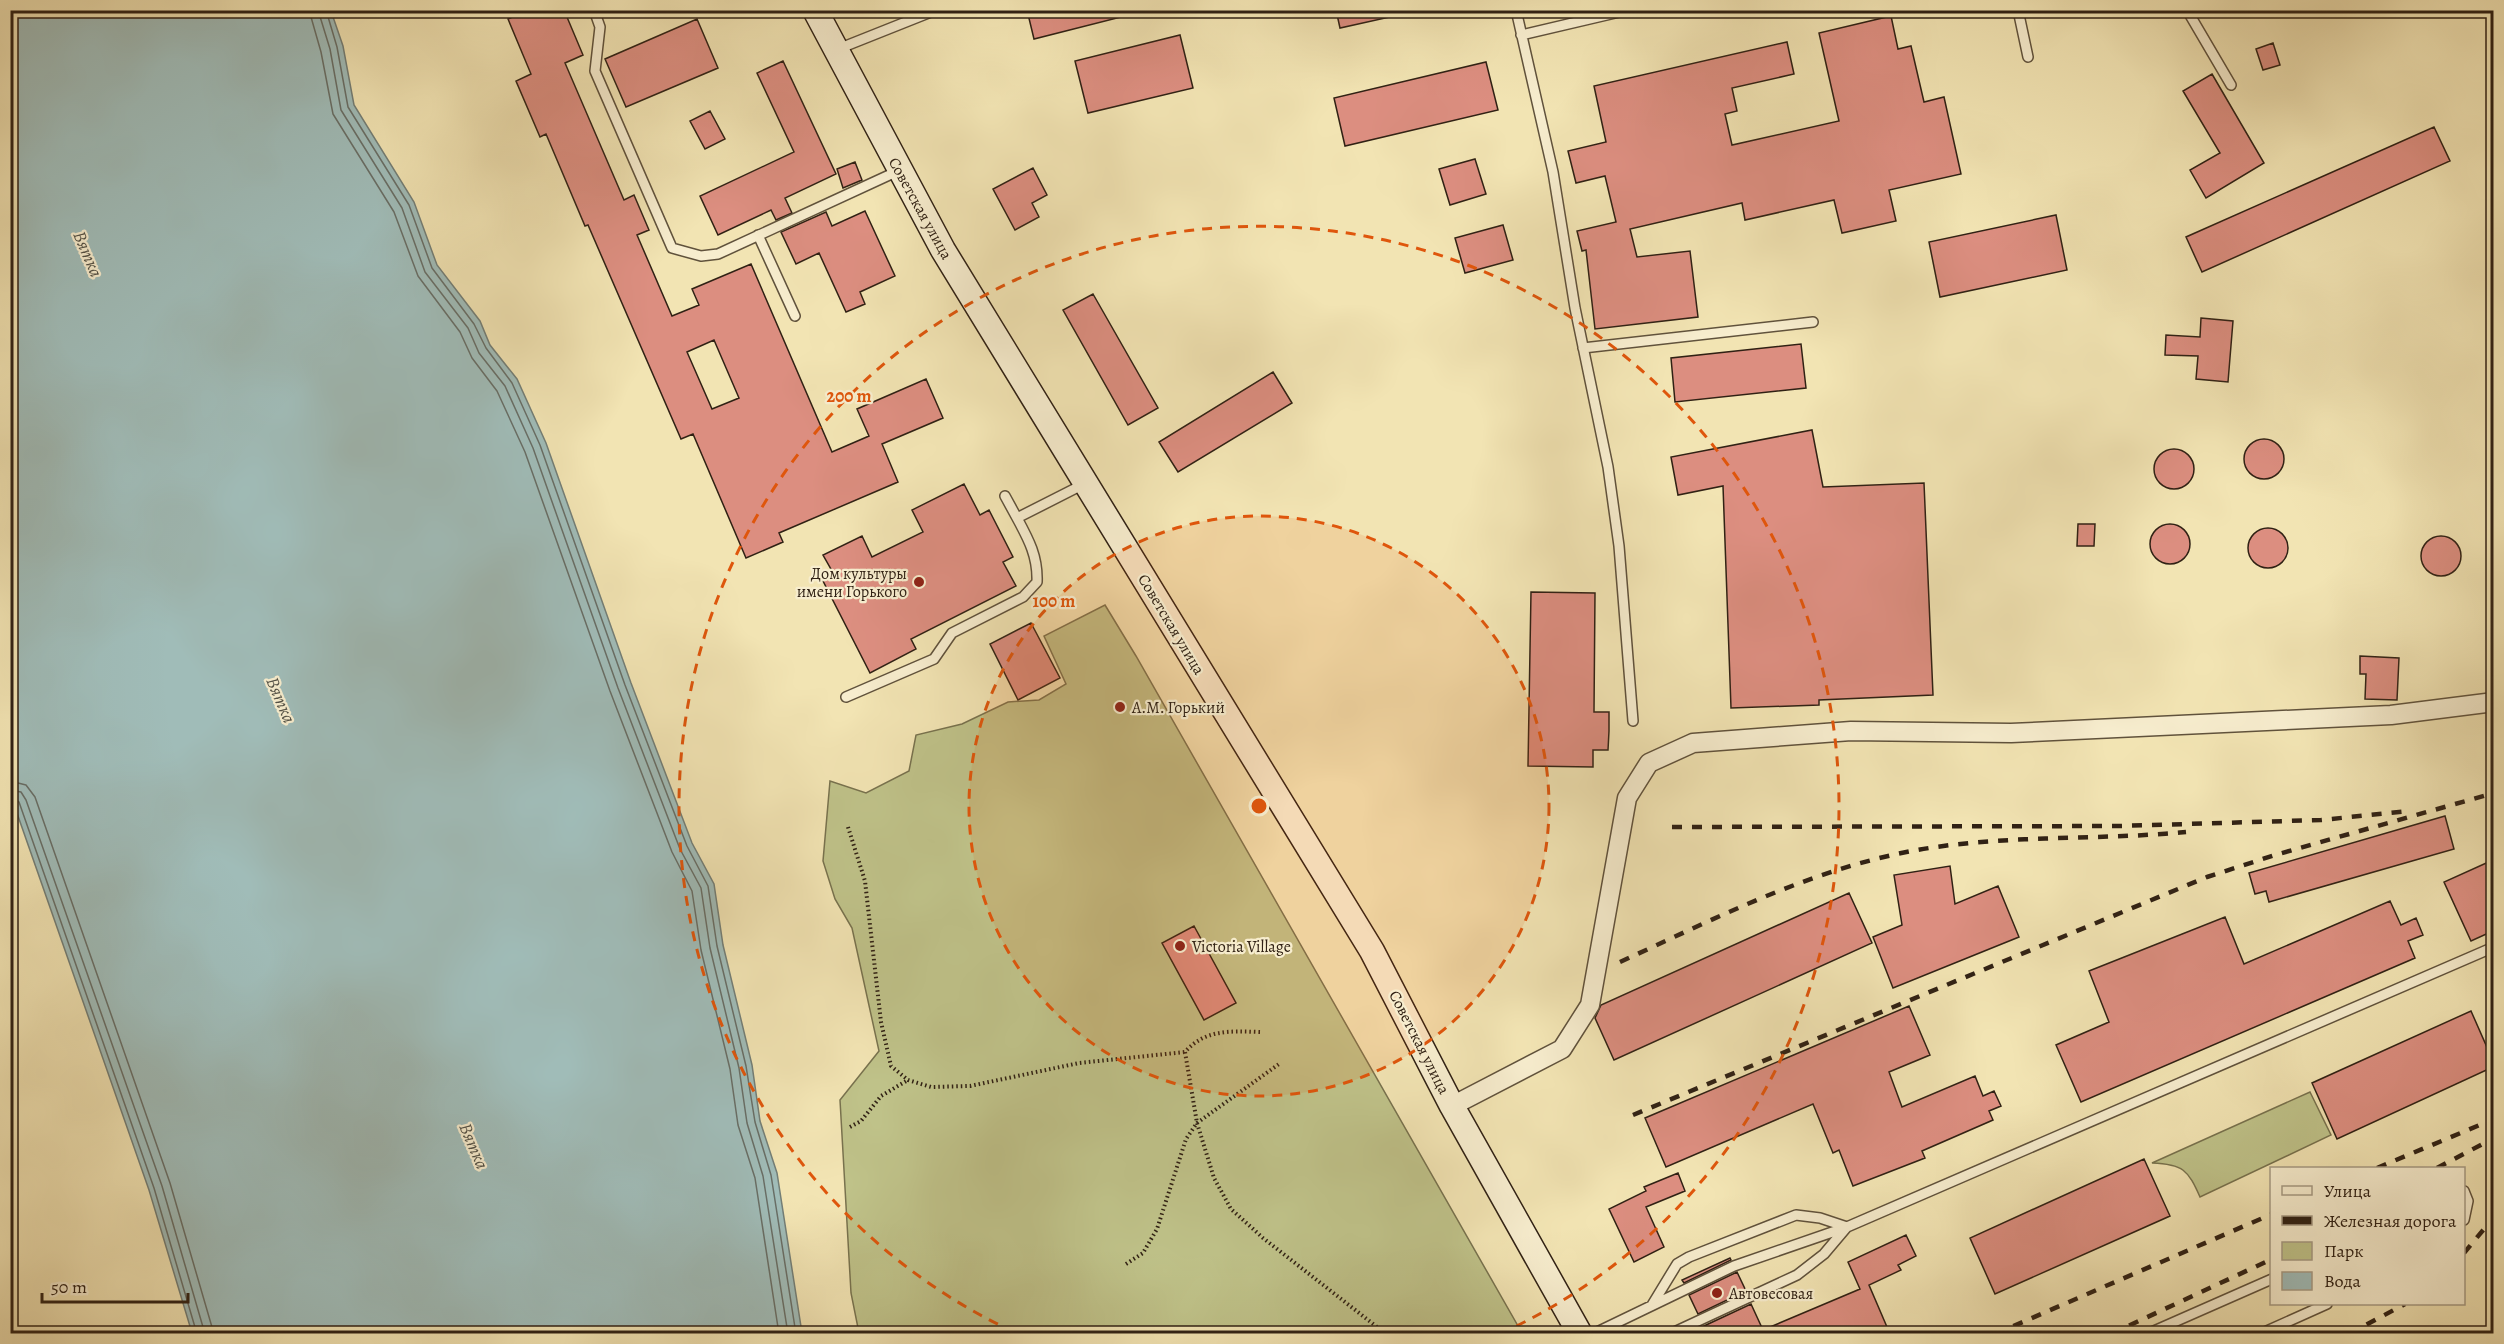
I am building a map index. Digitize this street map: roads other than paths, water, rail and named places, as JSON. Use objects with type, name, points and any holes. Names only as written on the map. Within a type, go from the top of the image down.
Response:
[{"type":"main road","name":"Советская улица","points":[[815,10],[943,250],[1372,951],[1452,1106],[1580,1334]]},
{"type":"street","points":[[1452,1106],[1562,1049],[1590,1005],[1627,798],[1649,763],[1693,743],[1851,731],[2011,733],[2391,715],[2493,702]]},
{"type":"lane","points":[[594,10],[600,27],[595,71],[672,248],[701,256],[718,254],[900,170]]},
{"type":"lane","points":[[836,50],[936,10]]},
{"type":"lane","points":[[1516,10],[1553,172],[1583,348],[1608,467],[1620,546],[1633,721]]},
{"type":"lane","points":[[1521,35],[1628,10]]},
{"type":"lane","points":[[2018,10],[2028,57]]},
{"type":"lane","points":[[2187,10],[2230,85]]},
{"type":"lane","points":[[758,235],[795,316]]},
{"type":"lane","points":[[1583,348],[1813,322]]},
{"type":"lane","points":[[1017,518],[1086,483]]},
{"type":"lane","points":[[846,697],[934,659],[952,633],[1023,597],[1037,582],[1038,567],[1035,551],[1005,495]]},
{"type":"lane","points":[[1593,1334],[1754,1258],[1847,1227],[2493,947]]},
{"type":"lane","points":[[2465,1195],[2468,1201],[2465,1212]]},
{"type":"lane","points":[[1652,1305],[1677,1264],[1783,1218],[1808,1215],[1847,1227]]},
{"type":"lane","points":[[1670,1334],[1797,1275],[1824,1254],[1847,1227]]},
{"type":"lane","points":[[2147,1334],[2270,1279]]},
{"type":"lane","points":[[2260,1334],[2325,1305]]},
{"type":"water","name":"Вятка","points":[[10,11],[331,11],[343,46],[354,105],[414,202],[437,265],[480,321],[490,345],[517,379],[546,443],[631,683],[692,843],[714,884],[723,945],[752,1065],[760,1121],[777,1173],[802,1333],[192,1333],[149,1190],[11,796]]},
{"type":"railway","points":[[1633,1115],[2207,877],[2275,855],[2494,793]]},
{"type":"railway","points":[[1672,827],[2119,826],[2321,820],[2409,811]]},
{"type":"railway","points":[[1620,962],[1774,893],[1853,865],[1894,855],[1967,843],[2186,832]]},
{"type":"railway","points":[[2379,1167],[2494,1119]]},
{"type":"railway","points":[[2439,1167],[2494,1138]]},
{"type":"railway","points":[[1995,1334],[2270,1215]]},
{"type":"railway","points":[[2465,1252],[2494,1217]]},
{"type":"railway","points":[[2111,1334],[2270,1260]]},
{"type":"railway","points":[[2349,1334],[2403,1305]]},
{"type":"place","name":"Дом культуры имени Горького","points":[[919,582]]},
{"type":"place","name":"А.М. Горький","points":[[1120,707]]},
{"type":"place","name":"Victoria Village","points":[[1180,946]]},
{"type":"place","name":"Автовесовая","points":[[1717,1293]]}]
